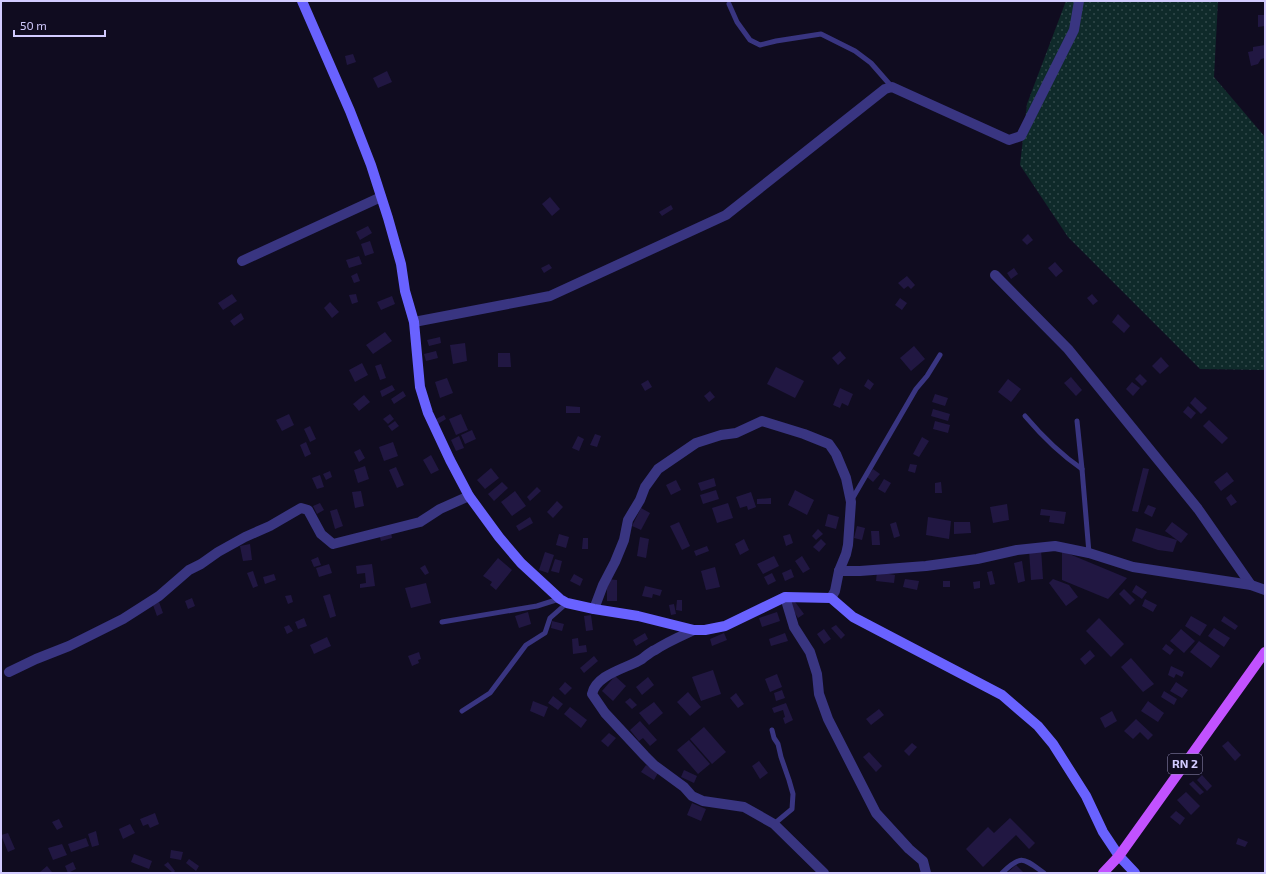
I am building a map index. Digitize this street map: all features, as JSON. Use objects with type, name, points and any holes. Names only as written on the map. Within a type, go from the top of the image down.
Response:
[{"type":"main road","name":"RN 2","points":[[1103,873],[1119,856],[1265,652]]},
{"type":"street","points":[[302,1],[371,165],[381,197],[401,264],[405,291],[414,322],[420,387],[428,413],[469,496],[499,537],[521,563],[564,601],[594,609],[638,616],[694,630],[706,630],[724,626],[785,597],[831,598],[853,617],[1002,695],[1038,726],[1057,750],[1086,796],[1103,832],[1119,856],[1135,873]]},
{"type":"street","points":[[414,322],[550,296],[726,215],[885,89],[892,87],[1009,140],[1021,136],[1074,30],[1079,1]]},
{"type":"street","points":[[242,261],[381,197]]},
{"type":"street","points":[[995,275],[1068,349],[1198,509],[1251,584]]},
{"type":"street","points":[[594,609],[603,585],[624,540],[628,520],[640,500],[645,486],[658,469],[696,443],[721,435],[736,433],[762,421],[804,434],[829,444],[836,454],[846,478],[851,502],[848,545],[839,571],[835,591],[831,598]]},
{"type":"street","points":[[9,672],[69,646],[123,619],[159,596],[189,570],[225,548],[301,508],[308,510],[321,534],[333,544],[420,522],[440,509],[469,496]]},
{"type":"street","points":[[839,571],[860,571],[926,566],[977,559],[1017,550],[1055,546],[1089,552],[1133,567],[1251,584],[1265,590]]},
{"type":"street","points":[[785,597],[794,627],[810,652],[817,674],[819,694],[828,719],[876,813],[923,861],[926,873]]},
{"type":"street","points":[[694,630],[653,650],[642,659],[621,668],[606,677],[597,684],[593,689],[592,694],[605,713],[645,756],[654,765],[684,787],[692,796],[703,801],[744,807],[774,824],[824,873]]},
{"type":"lane","points":[[729,4],[737,22],[750,40],[760,45],[821,34],[855,51],[871,63],[892,87]]},
{"type":"lane","points":[[851,502],[916,389],[927,376],[940,355]]},
{"type":"lane","points":[[1025,416],[1043,436],[1074,463],[1082,468]]},
{"type":"lane","points":[[1076,421],[1082,468],[1089,552]]},
{"type":"lane","points":[[442,622],[564,601]]},
{"type":"lane","points":[[462,711],[490,693],[526,644],[545,633],[550,618],[564,601]]},
{"type":"lane","points":[[772,730],[774,738],[778,744],[780,757],[793,794],[792,809],[774,824]]},
{"type":"lane","points":[[1002,873],[1015,861],[1022,859],[1044,873]]},
{"type":"green space","points":[[1066,1],[1218,1],[1214,77],[1265,137],[1265,370],[1200,369],[1068,237],[1020,165],[1027,104]]},
{"type":"building","points":[[1258,15],[1265,15],[1265,26],[1258,27]]},
{"type":"building","points":[[1265,45],[1265,58],[1261,59],[1258,64],[1251,66],[1248,52],[1253,51],[1253,47]]},
{"type":"building","points":[[353,54],[356,62],[347,65],[345,56]]},
{"type":"building","points":[[387,71],[392,82],[378,88],[373,78]]},
{"type":"building","points":[[550,197],[560,209],[552,216],[542,204]]},
{"type":"building","points":[[671,205],[673,209],[662,216],[659,212]]},
{"type":"building","points":[[368,226],[372,233],[360,240],[356,232]]},
{"type":"building","points":[[1028,234],[1033,240],[1027,245],[1022,240]]},
{"type":"building","points":[[370,241],[374,253],[365,256],[361,244]]},
{"type":"building","points":[[359,256],[362,264],[349,268],[346,260]]},
{"type":"building","points":[[1055,262],[1063,271],[1056,277],[1048,268]]},
{"type":"building","points":[[549,264],[552,268],[544,273],[541,268]]},
{"type":"building","points":[[1014,268],[1018,274],[1011,279],[1007,273]]},
{"type":"building","points":[[357,273],[360,281],[354,283],[351,276]]},
{"type":"building","points":[[907,276],[915,285],[911,289],[908,286],[904,289],[898,283]]},
{"type":"building","points":[[232,294],[237,301],[223,310],[218,303]]},
{"type":"building","points":[[356,294],[358,302],[352,304],[349,295]]},
{"type":"building","points":[[1092,294],[1098,301],[1093,305],[1087,298]]},
{"type":"building","points":[[392,296],[395,304],[381,310],[377,302]]},
{"type":"building","points":[[900,298],[907,303],[902,310],[895,305]]},
{"type":"building","points":[[330,302],[339,312],[332,318],[324,308]]},
{"type":"building","points":[[241,313],[244,319],[234,326],[230,321]]},
{"type":"building","points":[[1118,314],[1130,326],[1124,333],[1112,322]]},
{"type":"building","points":[[385,332],[392,341],[373,354],[366,345]]},
{"type":"building","points":[[440,337],[441,343],[429,346],[427,340]]},
{"type":"building","points":[[465,343],[467,361],[453,364],[450,345]]},
{"type":"building","points":[[914,346],[925,359],[911,371],[900,358]]},
{"type":"building","points":[[436,351],[438,358],[426,361],[424,354]]},
{"type":"building","points":[[840,351],[846,358],[838,365],[832,358]]},
{"type":"building","points":[[498,353],[510,353],[511,367],[498,367]]},
{"type":"building","points":[[1161,357],[1169,366],[1160,374],[1152,366]]},
{"type":"building","points":[[362,363],[368,375],[355,382],[349,370]]},
{"type":"building","points":[[381,364],[386,378],[380,380],[375,366]]},
{"type":"building","points":[[776,367],[804,381],[795,398],[767,384]]},
{"type":"building","points":[[1140,374],[1147,381],[1142,386],[1135,379]]},
{"type":"building","points":[[1071,377],[1082,390],[1076,396],[1064,383]]},
{"type":"building","points":[[447,378],[453,393],[440,398],[435,382]]},
{"type":"building","points":[[868,379],[874,384],[870,390],[864,386]]},
{"type":"building","points":[[1008,379],[1021,389],[1011,402],[998,392]]},
{"type":"building","points":[[648,380],[652,387],[645,391],[641,384]]},
{"type":"building","points":[[1132,382],[1140,388],[1133,396],[1126,389]]},
{"type":"building","points":[[392,385],[395,390],[382,397],[380,391]]},
{"type":"building","points":[[840,388],[853,394],[848,406],[842,403],[840,408],[833,405]]},
{"type":"building","points":[[403,391],[406,396],[394,404],[391,399]]},
{"type":"building","points":[[710,391],[715,397],[709,402],[704,396]]},
{"type":"building","points":[[935,394],[948,398],[945,406],[932,402]]},
{"type":"building","points":[[364,395],[370,402],[359,411],[353,404]]},
{"type":"building","points":[[1195,397],[1207,408],[1201,414],[1190,403]]},
{"type":"building","points":[[566,406],[580,407],[580,413],[566,413]]},
{"type":"building","points":[[1188,406],[1196,413],[1191,419],[1183,412]]},
{"type":"building","points":[[933,409],[950,414],[948,421],[931,416]]},
{"type":"building","points":[[289,414],[294,425],[282,431],[276,420]]},
{"type":"building","points":[[390,414],[394,419],[388,424],[383,419]]},
{"type":"building","points":[[461,414],[468,430],[456,435],[449,419]]},
{"type":"building","points":[[444,415],[446,419],[438,424],[436,419]]},
{"type":"building","points":[[1209,420],[1228,438],[1222,444],[1203,426]]},
{"type":"building","points":[[395,421],[399,426],[392,431],[388,426]]},
{"type":"building","points":[[935,421],[950,425],[948,433],[933,429]]},
{"type":"building","points":[[310,426],[316,439],[310,442],[304,429]]},
{"type":"building","points":[[472,430],[476,439],[465,444],[461,435]]},
{"type":"building","points":[[595,434],[601,436],[597,447],[590,445]]},
{"type":"building","points":[[459,436],[464,448],[456,451],[451,440]]},
{"type":"building","points":[[578,436],[584,439],[579,451],[572,448]]},
{"type":"building","points":[[922,437],[929,441],[919,457],[913,454]]},
{"type":"building","points":[[306,442],[311,454],[305,457],[300,445]]},
{"type":"building","points":[[393,442],[398,456],[384,461],[379,447]]},
{"type":"building","points":[[360,449],[365,458],[359,462],[354,452]]},
{"type":"building","points":[[431,455],[439,470],[431,474],[423,460]]},
{"type":"building","points":[[910,464],[917,465],[915,473],[908,471]]},
{"type":"building","points":[[365,466],[369,479],[358,483],[354,470]]},
{"type":"building","points":[[396,467],[404,485],[397,488],[389,470]]},
{"type":"building","points":[[491,468],[499,478],[485,489],[477,480]]},
{"type":"building","points":[[1143,468],[1149,469],[1138,512],[1132,511]]},
{"type":"building","points":[[873,469],[880,474],[873,482],[867,477]]},
{"type":"building","points":[[330,471],[332,477],[326,480],[323,474]]},
{"type":"building","points":[[1227,472],[1234,481],[1221,491],[1214,482]]},
{"type":"building","points":[[320,475],[324,487],[317,489],[312,478]]},
{"type":"building","points":[[714,478],[716,486],[701,491],[698,483]]},
{"type":"building","points":[[884,479],[891,483],[885,493],[878,489]]},
{"type":"building","points":[[676,480],[681,490],[671,495],[666,485]]},
{"type":"building","points":[[502,482],[508,488],[494,501],[488,494]]},
{"type":"building","points":[[941,482],[942,493],[935,493],[935,483]]},
{"type":"building","points":[[537,487],[541,491],[530,501],[527,497]]},
{"type":"building","points":[[716,490],[719,499],[703,504],[700,495]]},
{"type":"building","points":[[795,490],[814,500],[807,515],[788,505]]},
{"type":"building","points":[[361,491],[364,506],[355,508],[352,492]]},
{"type":"building","points":[[515,491],[526,506],[512,516],[501,502]]},
{"type":"building","points":[[751,492],[756,507],[748,510],[747,506],[740,508],[736,497]]},
{"type":"building","points":[[1231,494],[1237,502],[1231,506],[1226,498]]},
{"type":"building","points":[[771,498],[771,504],[757,504],[757,499]]},
{"type":"building","points":[[557,501],[563,507],[553,518],[547,512]]},
{"type":"building","points":[[320,503],[324,510],[317,514],[313,506]]},
{"type":"building","points":[[728,503],[733,518],[717,523],[712,508]]},
{"type":"building","points":[[1007,504],[1009,520],[993,523],[990,507]]},
{"type":"building","points":[[1148,505],[1156,508],[1152,517],[1144,513]]},
{"type":"building","points":[[641,508],[650,513],[641,530],[632,526]]},
{"type":"building","points":[[337,509],[343,526],[335,529],[330,511]]},
{"type":"building","points":[[1041,509],[1066,512],[1064,524],[1049,522],[1050,516],[1040,515]]},
{"type":"building","points":[[828,514],[839,517],[836,529],[825,526]]},
{"type":"building","points":[[530,517],[533,523],[519,531],[516,526]]},
{"type":"building","points":[[928,517],[951,521],[949,539],[926,535]]},
{"type":"building","points":[[679,522],[690,546],[682,550],[670,526]]},
{"type":"building","points":[[896,522],[900,536],[894,538],[890,524]]},
{"type":"building","points":[[954,522],[970,522],[971,533],[954,534]]},
{"type":"building","points":[[1172,522],[1188,534],[1181,543],[1165,531]]},
{"type":"building","points":[[857,526],[865,528],[862,540],[854,538]]},
{"type":"building","points":[[1136,528],[1177,540],[1173,552],[1158,550],[1132,541]]},
{"type":"building","points":[[818,529],[823,534],[816,540],[812,536]]},
{"type":"building","points":[[871,531],[879,531],[880,545],[872,545]]},
{"type":"building","points":[[391,532],[392,538],[381,541],[379,534]]},
{"type":"building","points":[[559,534],[569,537],[566,548],[556,545]]},
{"type":"building","points":[[790,534],[793,543],[786,546],[783,536]]},
{"type":"building","points":[[640,537],[649,539],[646,558],[637,556]]},
{"type":"building","points":[[583,538],[588,538],[588,549],[582,549]]},
{"type":"building","points":[[744,539],[749,550],[740,555],[735,544]]},
{"type":"building","points":[[821,539],[826,544],[819,552],[813,547]]},
{"type":"building","points":[[250,544],[252,560],[243,561],[240,546]]},
{"type":"building","points":[[707,546],[709,551],[696,556],[694,551]]},
{"type":"building","points":[[1029,549],[1041,549],[1043,579],[1031,580]]},
{"type":"building","points":[[1062,551],[1127,578],[1108,599],[1062,580]]},
{"type":"building","points":[[545,552],[554,555],[548,573],[539,570]]},
{"type":"building","points":[[774,556],[779,566],[763,574],[757,564]]},
{"type":"building","points":[[802,556],[810,569],[803,573],[795,561]]},
{"type":"building","points":[[318,557],[321,565],[314,567],[311,560]]},
{"type":"building","points":[[498,558],[512,570],[496,590],[490,585],[492,582],[483,576]]},
{"type":"building","points":[[555,559],[562,561],[559,573],[551,571]]},
{"type":"building","points":[[1022,561],[1025,581],[1018,583],[1014,563]]},
{"type":"building","points":[[329,564],[332,573],[319,577],[316,568]]},
{"type":"building","points":[[372,564],[375,586],[360,588],[360,584],[366,583],[365,573],[357,574],[356,566]]},
{"type":"building","points":[[425,565],[429,573],[425,575],[420,568]]},
{"type":"building","points":[[715,567],[720,587],[706,590],[701,571]]},
{"type":"building","points":[[791,569],[794,577],[785,581],[782,573]]},
{"type":"building","points":[[253,571],[258,586],[253,588],[247,573]]},
{"type":"building","points":[[992,571],[995,584],[990,585],[987,572]]},
{"type":"building","points":[[877,572],[895,575],[894,583],[876,581]]},
{"type":"building","points":[[772,573],[776,581],[768,585],[764,577]]},
{"type":"building","points":[[274,574],[276,580],[265,584],[263,577]]},
{"type":"building","points":[[574,574],[583,579],[580,586],[570,581]]},
{"type":"building","points":[[607,579],[617,580],[617,601],[607,601]]},
{"type":"building","points":[[905,579],[919,581],[917,590],[903,587]]},
{"type":"building","points":[[1053,579],[1069,585],[1078,597],[1066,606],[1049,583]]},
{"type":"building","points":[[943,581],[950,581],[950,587],[943,587]]},
{"type":"building","points":[[980,581],[980,588],[974,589],[973,582]]},
{"type":"building","points":[[426,583],[431,603],[411,608],[405,588]]},
{"type":"building","points":[[1136,585],[1147,592],[1142,599],[1132,592]]},
{"type":"building","points":[[645,586],[662,590],[660,596],[653,594],[652,598],[642,596]]},
{"type":"building","points":[[1124,589],[1135,600],[1130,605],[1119,594]]},
{"type":"building","points":[[330,594],[336,616],[330,618],[323,596]]},
{"type":"building","points":[[291,595],[293,602],[288,604],[285,596]]},
{"type":"building","points":[[192,598],[195,606],[188,609],[185,601]]},
{"type":"building","points":[[793,599],[804,614],[798,618],[788,602]]},
{"type":"building","points":[[1145,599],[1157,605],[1153,612],[1142,606]]},
{"type":"building","points":[[677,600],[682,600],[682,611],[676,610]]},
{"type":"building","points":[[159,602],[163,613],[157,616],[153,605]]},
{"type":"building","points":[[674,604],[676,614],[671,615],[669,605]]},
{"type":"building","points":[[528,612],[531,624],[519,628],[515,616]]},
{"type":"building","points":[[777,612],[780,621],[762,627],[759,618]]},
{"type":"building","points":[[591,615],[593,630],[586,631],[584,616]]},
{"type":"building","points":[[1191,616],[1207,625],[1200,636],[1185,626]]},
{"type":"building","points":[[1224,616],[1238,626],[1235,630],[1221,621]]},
{"type":"building","points":[[304,618],[307,626],[298,629],[295,622]]},
{"type":"building","points":[[1099,618],[1124,644],[1111,657],[1086,631]]},
{"type":"building","points":[[552,621],[564,624],[562,631],[551,628]]},
{"type":"building","points":[[289,625],[293,631],[287,634],[284,627]]},
{"type":"building","points":[[836,625],[845,635],[841,639],[831,628]]},
{"type":"building","points":[[1214,628],[1230,638],[1224,647],[1208,636]]},
{"type":"building","points":[[824,629],[831,639],[824,644],[817,634]]},
{"type":"building","points":[[1181,629],[1195,641],[1184,653],[1170,641]]},
{"type":"building","points":[[645,633],[648,639],[636,646],[633,640]]},
{"type":"building","points":[[724,633],[727,640],[712,646],[710,639]]},
{"type":"building","points":[[785,633],[788,641],[771,646],[769,639]]},
{"type":"building","points":[[327,637],[331,646],[314,654],[310,645]]},
{"type":"building","points":[[578,638],[579,646],[586,645],[587,652],[573,654],[572,639]]},
{"type":"building","points":[[1199,641],[1220,656],[1211,668],[1190,652]]},
{"type":"building","points":[[1166,644],[1174,650],[1170,655],[1162,649]]},
{"type":"building","points":[[1090,650],[1095,656],[1085,665],[1080,659]]},
{"type":"building","points":[[419,652],[421,659],[418,660],[419,663],[412,666],[408,656]]},
{"type":"building","points":[[594,656],[598,661],[584,673],[580,668]]},
{"type":"building","points":[[1131,658],[1154,684],[1143,692],[1121,667]]},
{"type":"building","points":[[1171,666],[1184,672],[1182,677],[1176,674],[1174,678],[1168,675]]},
{"type":"building","points":[[713,670],[721,694],[701,701],[692,677]]},
{"type":"building","points":[[777,674],[782,687],[770,692],[765,679]]},
{"type":"building","points":[[615,676],[626,686],[613,701],[602,691]]},
{"type":"building","points":[[648,677],[654,685],[642,695],[636,687]]},
{"type":"building","points":[[565,682],[572,688],[565,695],[559,689]]},
{"type":"building","points":[[1176,682],[1188,690],[1182,698],[1170,691]]},
{"type":"building","points":[[782,690],[785,698],[776,701],[774,693]]},
{"type":"building","points":[[1164,691],[1177,699],[1174,705],[1161,697]]},
{"type":"building","points":[[688,692],[701,707],[690,716],[677,702]]},
{"type":"building","points":[[736,693],[744,704],[738,708],[730,698]]},
{"type":"building","points":[[553,696],[563,704],[558,710],[548,703]]},
{"type":"building","points":[[630,698],[637,705],[632,709],[625,702]]},
{"type":"building","points":[[533,701],[548,707],[544,717],[530,711]]},
{"type":"building","points":[[1148,701],[1164,713],[1158,722],[1141,711]]},
{"type":"building","points":[[654,702],[663,713],[649,725],[639,713]]},
{"type":"building","points":[[786,703],[793,720],[785,724],[783,710],[774,713],[772,708]]},
{"type":"building","points":[[570,707],[587,720],[581,728],[564,714]]},
{"type":"building","points":[[879,709],[884,715],[871,725],[866,719]]},
{"type":"building","points":[[1112,711],[1117,721],[1105,728],[1100,718]]},
{"type":"building","points":[[1136,719],[1153,735],[1148,740],[1140,732],[1133,739],[1124,731]]},
{"type":"building","points":[[640,721],[657,740],[650,746],[643,738],[639,741],[630,730]]},
{"type":"building","points":[[704,727],[726,752],[712,764],[690,739]]},
{"type":"building","points":[[609,733],[616,738],[608,747],[601,741]]},
{"type":"building","points":[[689,740],[710,764],[698,774],[677,750]]},
{"type":"building","points":[[1228,741],[1241,755],[1235,761],[1222,746]]},
{"type":"building","points":[[912,743],[917,747],[909,756],[904,751]]},
{"type":"building","points":[[869,752],[882,766],[876,772],[863,757]]},
{"type":"building","points":[[759,761],[768,773],[760,779],[752,766]]},
{"type":"building","points":[[646,765],[658,773],[654,780],[641,772]]},
{"type":"building","points":[[684,770],[697,776],[694,783],[681,777]]},
{"type":"building","points":[[1202,775],[1212,786],[1207,791],[1197,780]]},
{"type":"building","points":[[1193,781],[1204,792],[1200,795],[1189,784]]},
{"type":"building","points":[[1186,792],[1200,806],[1191,815],[1177,800]]},
{"type":"building","points":[[692,803],[706,809],[701,821],[687,815]]},
{"type":"building","points":[[1176,811],[1185,818],[1180,825],[1170,817]]},
{"type":"building","points":[[155,813],[159,824],[150,828],[148,824],[143,826],[140,819]]},
{"type":"building","points":[[1010,818],[1035,843],[1029,849],[1016,835],[983,867],[966,849],[988,827],[994,833]]},
{"type":"building","points":[[59,819],[63,827],[57,830],[52,822]]},
{"type":"building","points":[[130,824],[135,833],[123,839],[119,829]]},
{"type":"building","points":[[96,831],[99,845],[92,847],[88,834]]},
{"type":"building","points":[[8,833],[15,849],[8,852],[1,835]]},
{"type":"building","points":[[86,838],[89,846],[71,852],[68,844]]},
{"type":"building","points":[[1238,838],[1248,842],[1245,847],[1236,844]]},
{"type":"building","points":[[62,844],[67,855],[53,860],[48,848]]},
{"type":"building","points":[[171,850],[183,852],[181,860],[170,858]]},
{"type":"building","points":[[134,854],[152,861],[149,869],[131,862]]},
{"type":"building","points":[[189,859],[199,866],[196,871],[186,863]]},
{"type":"building","points":[[73,862],[76,869],[68,873],[65,866]]},
{"type":"building","points":[[168,862],[175,871],[173,873],[164,865]]},
{"type":"building","points":[[1016,865],[1024,873],[1007,873]]},
{"type":"building","points":[[47,866],[52,872],[40,872]]}]
